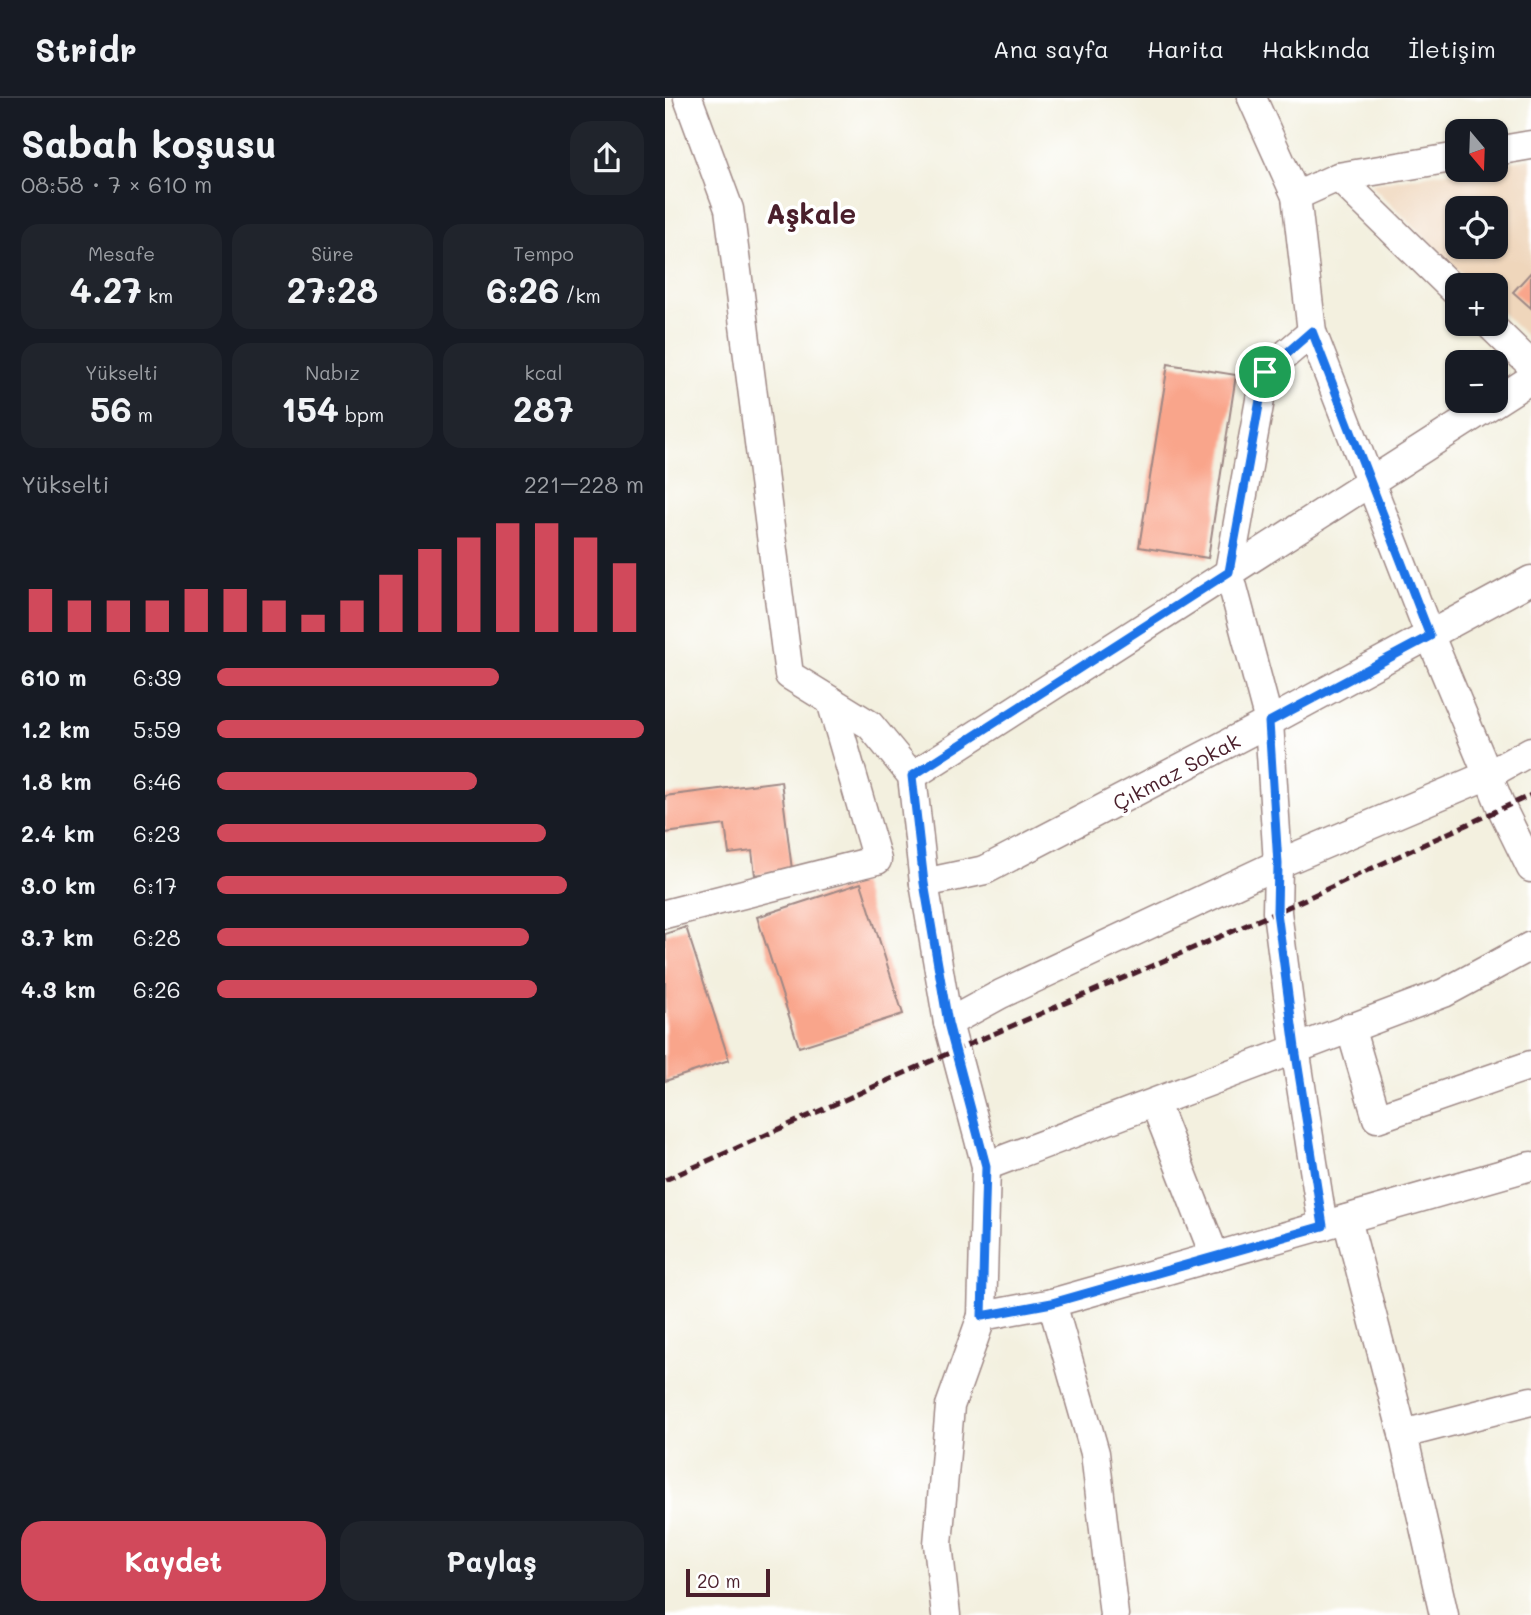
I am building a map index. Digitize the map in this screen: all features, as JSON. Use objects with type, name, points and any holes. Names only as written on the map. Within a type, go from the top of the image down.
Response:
[{"type":"street","points":[[688,98],[729,209],[789,675],[870,725],[912,776],[924,883],[948,1023],[986,1166],[982,1316],[950,1406],[938,1544],[946,1615]]},
{"type":"street","points":[[1252,98],[1296,196],[1312,331],[1430,636],[1488,775],[1531,868]]},
{"type":"street","points":[[1509,149],[1531,145]]},
{"type":"street","points":[[1296,196],[1338,177],[1445,159]]},
{"type":"street","points":[[1338,177],[1445,281]]},
{"type":"street","points":[[1312,331],[1265,372],[1229,572],[1269,722],[1278,864],[1277,912],[1295,1048],[1335,1222],[1403,1434],[1444,1615]]},
{"type":"street","points":[[1501,336],[1531,365]]},
{"type":"street","points":[[912,776],[1531,379]]},
{"type":"street","name":"Çıkmaz Sokak","points":[[924,883],[985,870],[1269,722],[1531,580]]},
{"type":"street","points":[[665,914],[877,860],[831,701]]},
{"type":"street","points":[[948,1023],[1001,994],[1278,864],[1488,775],[1531,751]]},
{"type":"street","points":[[986,1166],[1444,993],[1531,946]]},
{"type":"street","points":[[1350,1027],[1377,1118],[1531,1065]]},
{"type":"street","points":[[1155,1104],[1215,1256]]},
{"type":"street","points":[[982,1316],[1052,1303],[1531,1166]]},
{"type":"street","points":[[1052,1303],[1095,1453],[1114,1615]]},
{"type":"street","points":[[1403,1434],[1531,1401]]},
{"type":"shaded area","points":[[1531,158],[1531,341],[1508,319],[1508,273],[1462,273],[1447,259],[1508,259],[1508,196],[1445,196],[1445,257],[1370,184],[1445,172],[1445,182],[1509,182],[1509,162]]},
{"type":"building","points":[[1531,272],[1531,308],[1513,292]]},
{"type":"building","points":[[1168,364],[1236,375],[1208,558],[1139,547]]},
{"type":"building","points":[[781,781],[792,870],[755,875],[752,851],[729,854],[725,825],[665,833],[665,796]]},
{"type":"building","points":[[861,883],[903,1014],[799,1047],[757,917]]},
{"type":"building","points":[[686,927],[729,1060],[665,1081],[665,934]]},
{"type":"railway","points":[[665,1180],[956,1050],[1277,912],[1531,795]]},
{"type":"district","name":"Aşkale","points":[[811,213]]},
{"type":"route","points":[[1312,331],[1430,636],[1269,722],[1278,864],[1277,912],[1323,1226],[1052,1303],[982,1316],[986,1166],[948,1023],[924,883],[912,776],[1229,572],[1265,372],[1312,331]]}]
